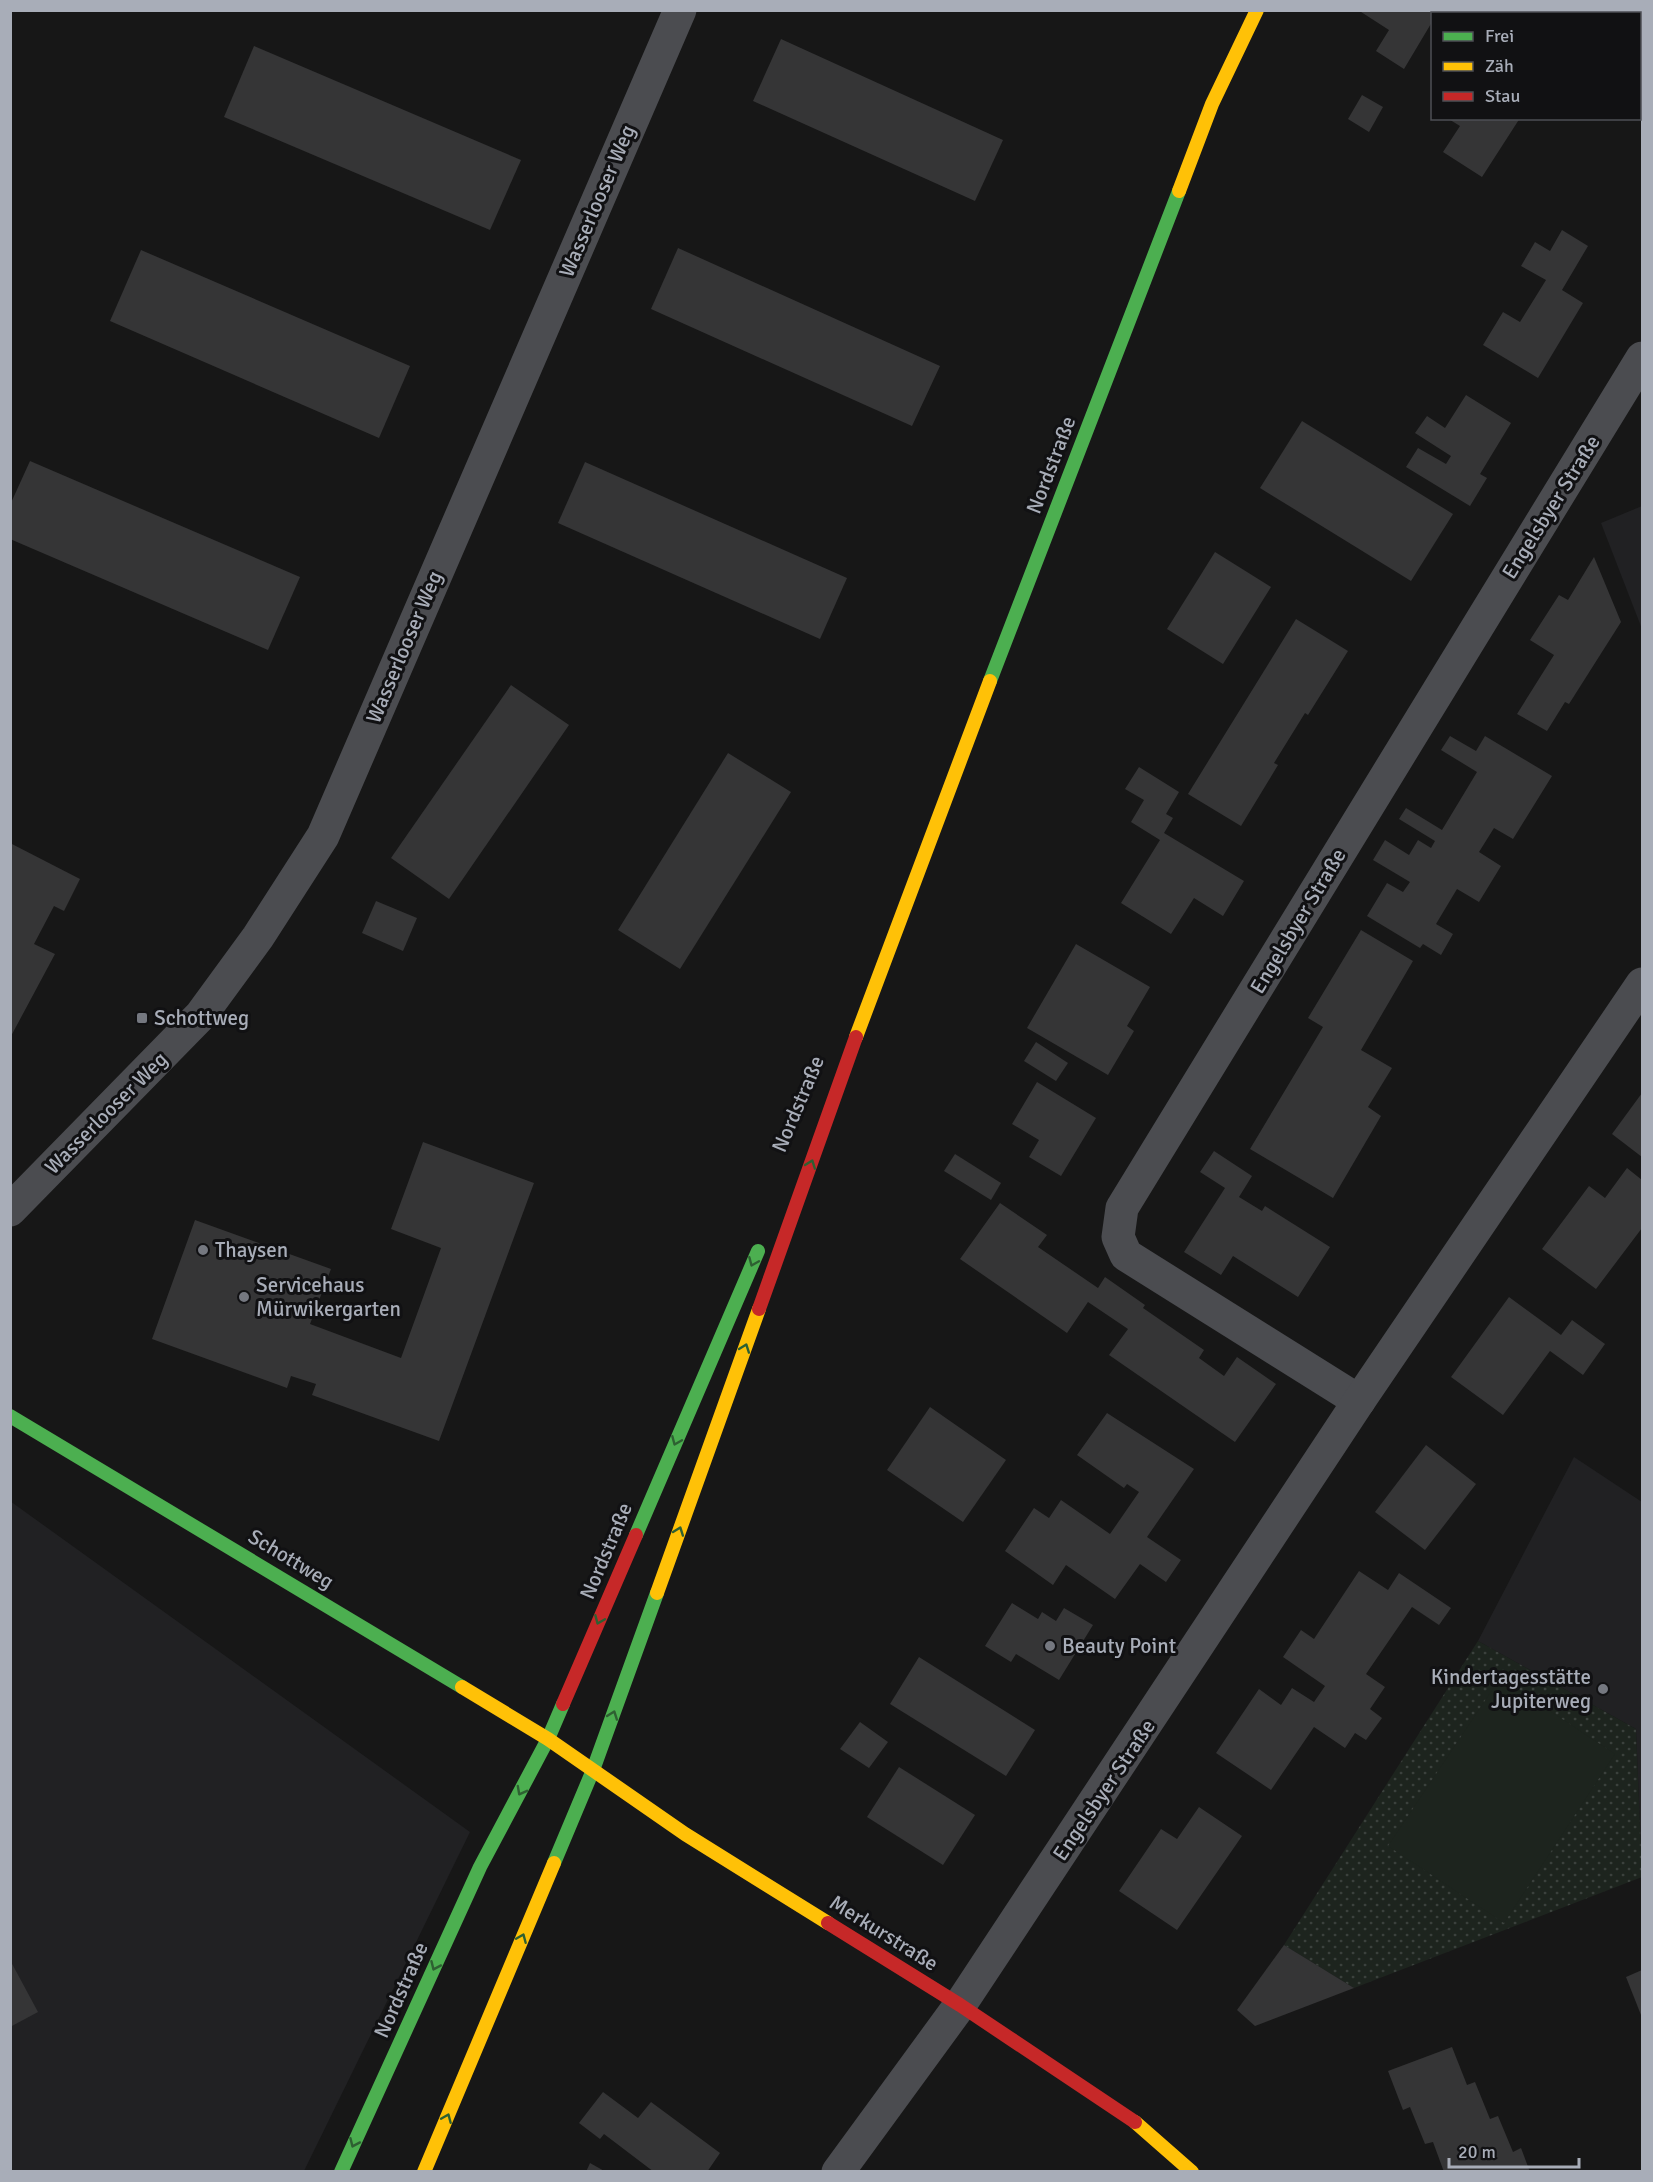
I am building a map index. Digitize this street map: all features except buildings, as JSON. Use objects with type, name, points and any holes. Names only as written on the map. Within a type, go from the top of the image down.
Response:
[{"type":"main road","name":"Nordstraße","points":[[424,2172],[593,1770],[892,938],[1212,104],[1257,10]]},
{"type":"main road","name":"Nordstraße","points":[[798,1158],[892,938]]},
{"type":"main road","name":"Nordstraße","points":[[341,2172],[480,1867],[548,1739],[765,1234]]},
{"type":"main road","name":"Schottweg","points":[[10,1416],[548,1739]]},
{"type":"main road","name":"Merkurstraße","points":[[548,1739],[685,1834],[960,2005],[1138,2124],[1192,2172]]},
{"type":"street","name":"Wasserlooser Weg","points":[[10,1210],[201,1015],[258,938],[322,836],[680,10]]},
{"type":"street","name":"Engelsbyer Straße","points":[[1359,1401],[1126,1255],[1118,1237],[1122,1208],[1642,358]]},
{"type":"street","name":"Engelsbyer Straße","points":[[838,2172],[960,2005],[1359,1401],[1642,984]]},
{"type":"shaded area","points":[[1642,506],[1642,629],[1601,523]]},
{"type":"shaded area","name":"Kindertagesstätte Jupiterweg","points":[[1574,1457],[1642,1502],[1642,1873],[1636,1729],[1478,1641]]},
{"type":"shaded area","points":[[10,1501],[470,1832],[304,2171],[11,2171]]},
{"type":"shaded area","points":[[1478,1641],[1636,1729],[1642,1877],[1354,1988],[1284,1945]]},
{"type":"shaded area","points":[[1500,1678],[1615,1754],[1504,1923],[1388,1846]]},
{"type":"traffic: fast","points":[[990,681],[1179,191]]},
{"type":"traffic: fast","points":[[636,1535],[758,1251]]},
{"type":"traffic: fast","points":[[10,1416],[462,1687]]},
{"type":"traffic: fast","points":[[554,1863],[593,1770],[657,1593]]},
{"type":"traffic: fast","points":[[341,2172],[480,1867],[548,1739],[563,1704]]},
{"type":"traffic: slow","points":[[1179,191],[1212,104],[1257,10]]},
{"type":"traffic: slow","points":[[856,1037],[990,681]]},
{"type":"traffic: slow","points":[[657,1593],[759,1309]]},
{"type":"traffic: slow","points":[[462,1687],[548,1739],[685,1834],[828,1923]]},
{"type":"traffic: slow","points":[[424,2172],[554,1863]]},
{"type":"traffic: slow","points":[[1135,2122],[1192,2172]]},
{"type":"traffic: jam","points":[[759,1309],[856,1037]]},
{"type":"traffic: jam","points":[[563,1704],[636,1535]]},
{"type":"traffic: jam","points":[[828,1923],[960,2005],[1135,2122]]},
{"type":"place","name":"Schottweg","points":[[142,1018]]},
{"type":"place","name":"Thaysen","points":[[203,1250]]},
{"type":"place","name":"Servicehaus Mürwikergarten","points":[[244,1297]]},
{"type":"place","name":"Beauty Point","points":[[1050,1646]]},
{"type":"place","name":"Kindertagesstätte Jupiterweg","points":[[1603,1689]]}]
